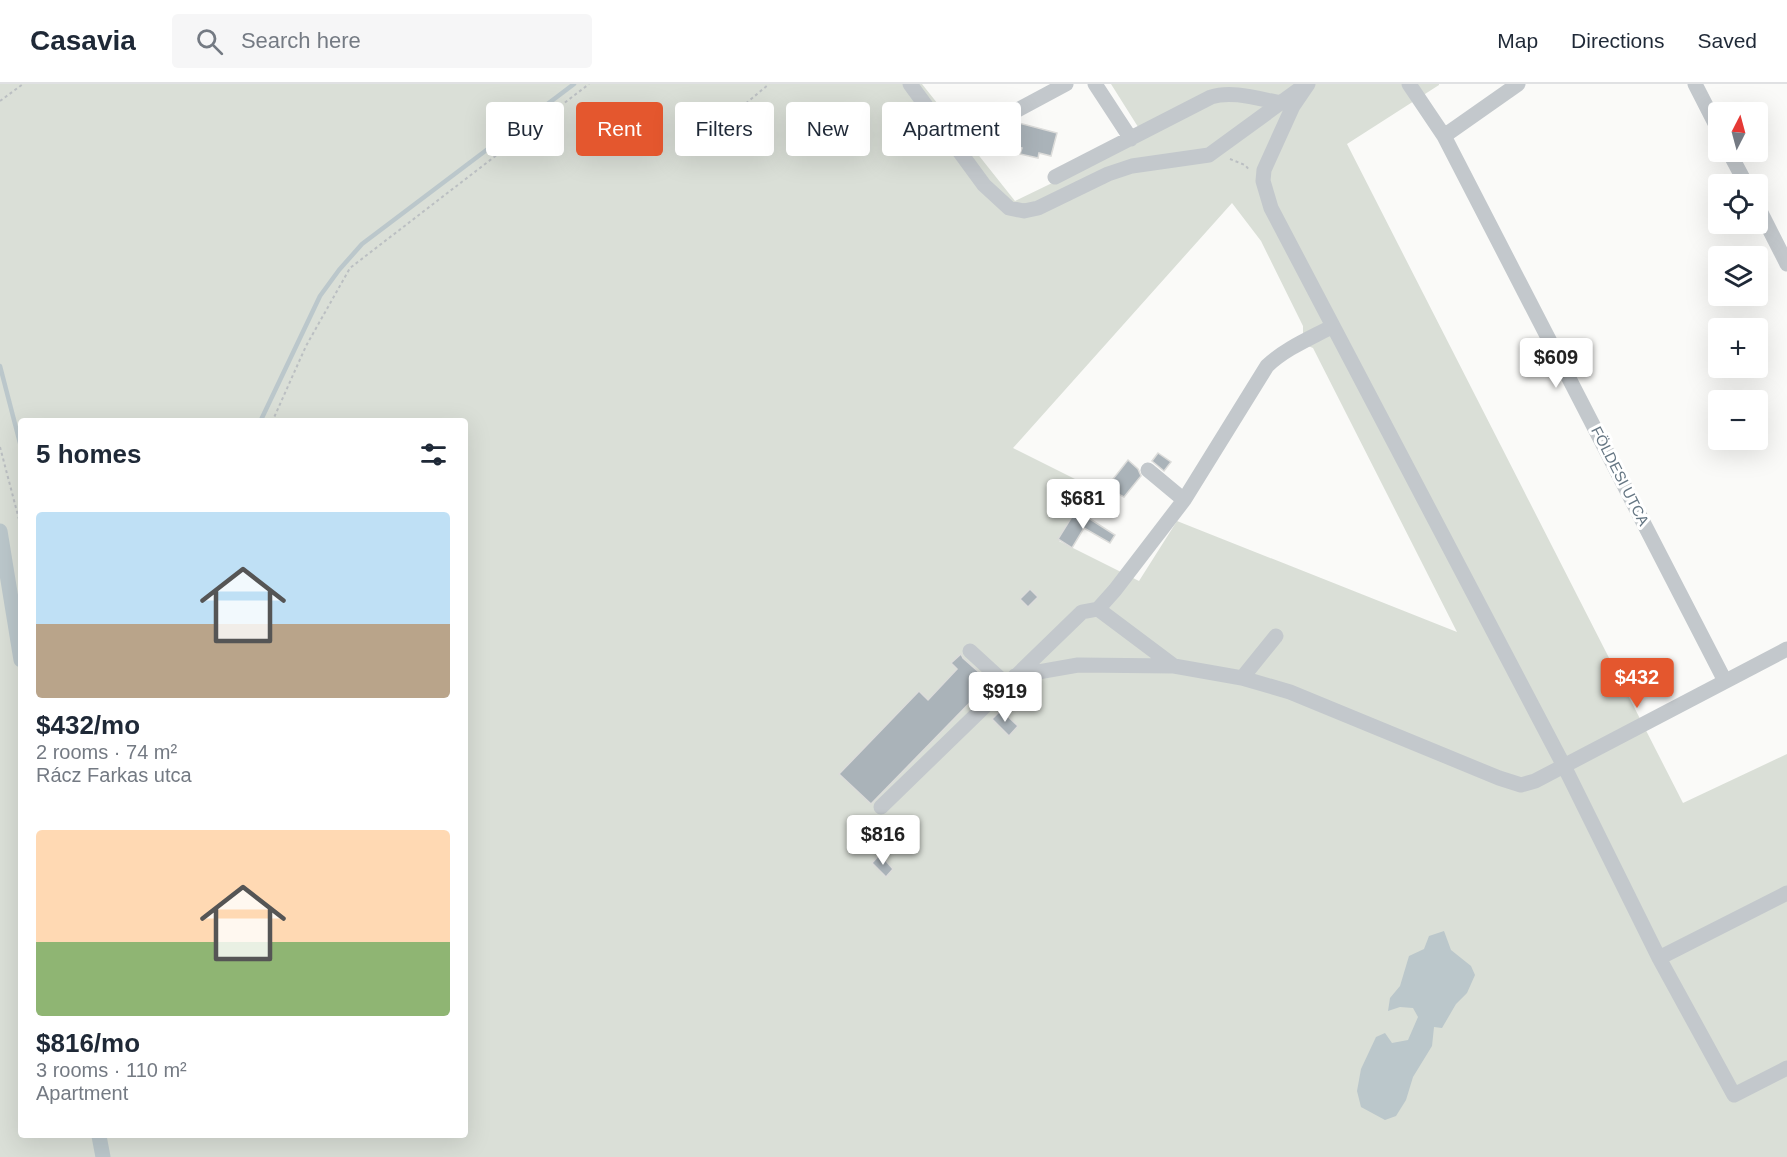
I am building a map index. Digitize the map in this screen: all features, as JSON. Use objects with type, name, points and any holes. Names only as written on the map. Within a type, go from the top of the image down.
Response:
[{"type":"street","points":[[910,84],[984,185],[1003,203],[1017,210],[1031,211],[1108,174],[1132,166],[1209,155],[1307,84]]},
{"type":"street","points":[[1021,108],[1066,84]]},
{"type":"street","points":[[1095,84],[1131,139]]},
{"type":"street","points":[[1307,84],[1293,106],[1264,170],[1263,181],[1270,208],[1564,766],[1659,958],[1734,1095],[1787,1068]]},
{"type":"street","name":"FÖLDESI UTCA","points":[[1409,84],[1444,136],[1725,681]]},
{"type":"street","points":[[1444,136],[1518,84]]},
{"type":"street","points":[[1695,84],[1708,109]]},
{"type":"street","points":[[1056,177],[1220,94],[1281,103]]},
{"type":"street","points":[[1768,227],[1787,264]]},
{"type":"street","points":[[881,807],[1082,612],[1098,609],[1184,500],[1267,366],[1274,359],[1302,342],[1333,326]]},
{"type":"street","points":[[1148,470],[1184,500]]},
{"type":"street","points":[[1098,609],[1174,666]]},
{"type":"street","points":[[1242,678],[1276,636]]},
{"type":"street","points":[[970,651],[1010,680],[1078,665],[1174,666],[1242,678],[1290,692],[1521,785],[1564,766],[1787,649]]},
{"type":"street","points":[[1659,958],[1787,892]]},
{"type":"path","points":[[0,101],[23,84]]},
{"type":"path","points":[[274,418],[306,346],[350,268],[589,84]]},
{"type":"path","points":[[748,102],[769,84]]},
{"type":"path","points":[[1209,155],[1232,159],[1245,165],[1265,191]]},
{"type":"path","points":[[0,447],[18,516]]},
{"type":"shaded area","points":[[0,84],[922,84],[936,102],[882,102],[882,156],[979,156],[1015,201],[1145,138],[1111,84],[1439,84],[1347,144],[1683,803],[1787,754],[1787,1157],[0,1157]],"holes":[[[1232,203],[1261,241],[1303,326],[1303,334],[1308,346],[1313,348],[1457,632],[1177,521],[1139,581],[1059,541],[1093,488],[1013,448]]]},
{"type":"shaded area","points":[[1444,931],[1451,950],[1471,966],[1475,975],[1467,993],[1456,1004],[1442,1028],[1434,1027],[1432,1046],[1413,1077],[1406,1100],[1396,1116],[1385,1120],[1361,1107],[1357,1091],[1361,1069],[1376,1037],[1385,1033],[1392,1043],[1408,1040],[1418,1017],[1413,1008],[1400,1007],[1388,1011],[1390,998],[1400,986],[1409,956],[1424,949],[1429,936]]},
{"type":"building","points":[[1021,124],[1057,133],[1051,156],[1039,153],[1038,158],[1021,154]]},
{"type":"building","points":[[1158,453],[1171,462],[1164,471],[1152,461]]},
{"type":"building","points":[[1128,460],[1138,469],[1141,476],[1124,497],[1106,488]]},
{"type":"building","points":[[1076,510],[1115,535],[1110,543],[1084,528],[1072,548],[1058,539]]},
{"type":"building","points":[[1030,589],[1038,597],[1028,607],[1020,599]]},
{"type":"building","points":[[961,654],[990,682],[871,804],[839,774],[919,691],[928,700],[957,669],[951,663]]},
{"type":"building","points":[[1001,710],[1018,726],[1009,736],[992,719]]},
{"type":"building","points":[[880,854],[893,869],[886,877],[872,863]]},
{"type":"waterway","points":[[262,418],[320,296],[362,244],[574,84]]},
{"type":"waterway","points":[[0,366],[18,435]]},
{"type":"waterway","points":[[0,531],[18,642]]},
{"type":"waterway","points":[[99,1138],[103,1157]]}]
